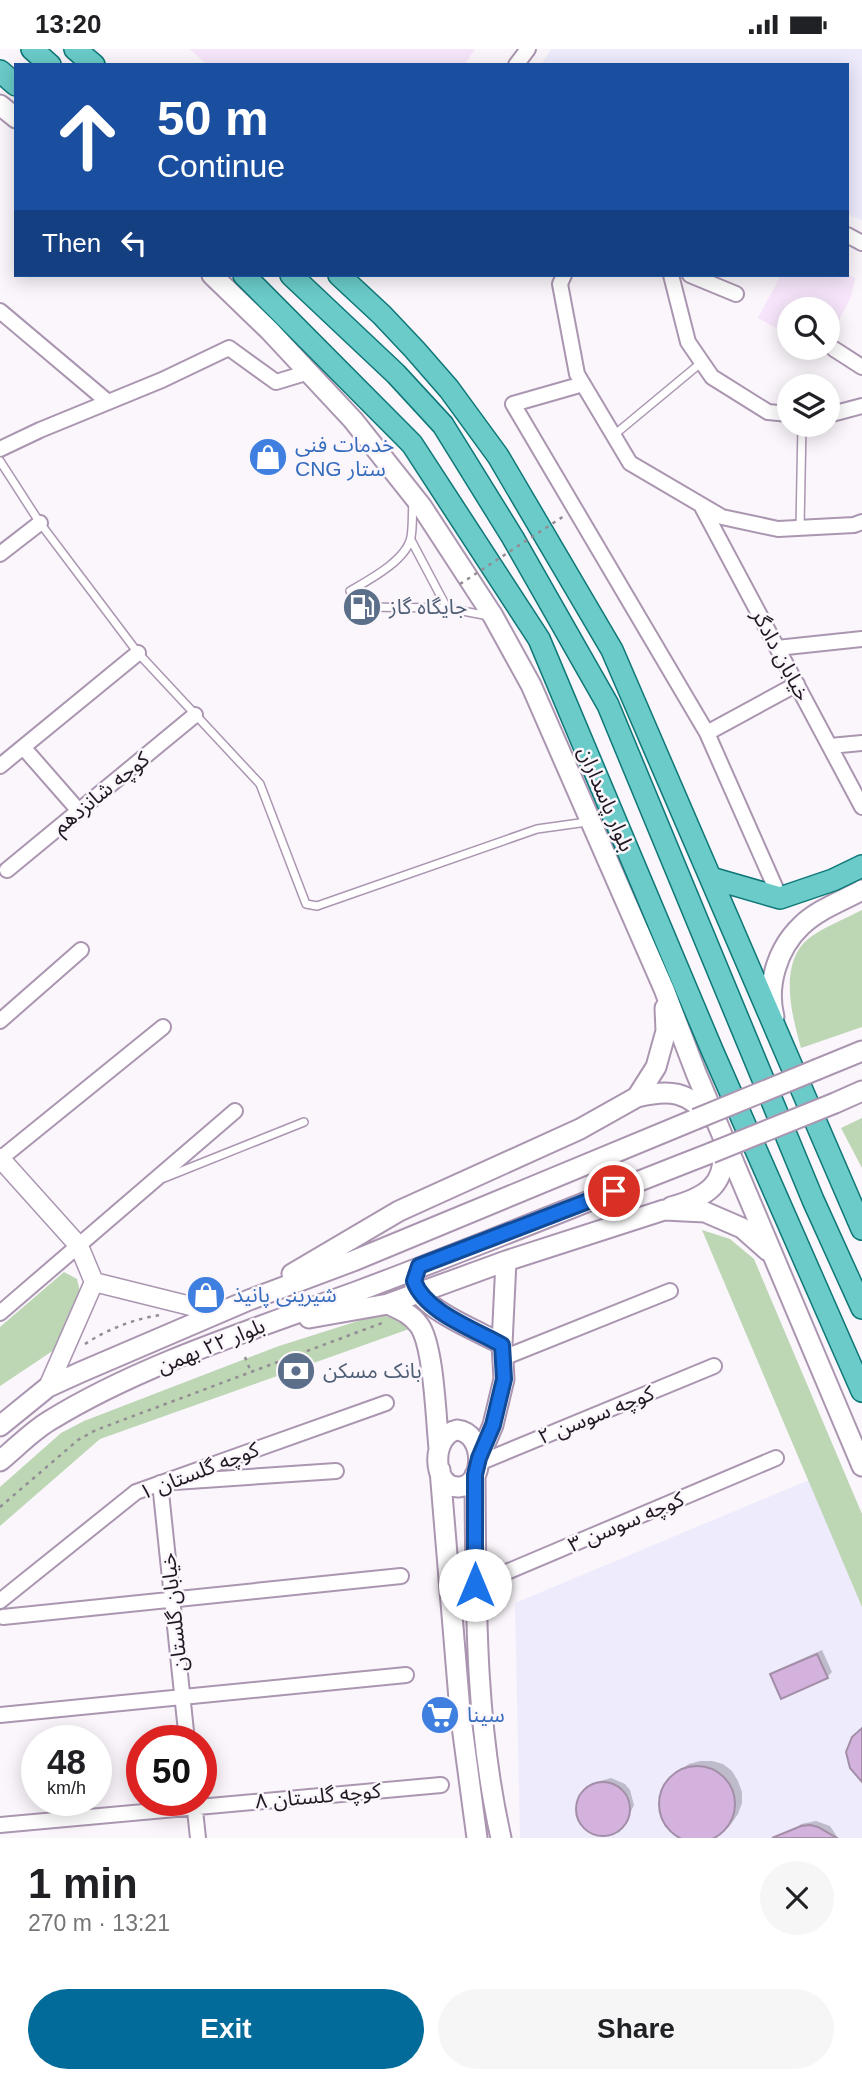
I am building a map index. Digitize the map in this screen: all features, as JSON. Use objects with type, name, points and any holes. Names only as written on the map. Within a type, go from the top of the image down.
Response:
[{"type":"main road","points":[[32,49],[48,63]]},
{"type":"main road","points":[[75,49],[92,63]]},
{"type":"main road","points":[[0,71],[14,83]]},
{"type":"main road","points":[[0,105],[14,116]]},
{"type":"main road","points":[[214,277],[353,420],[413,496],[493,616],[531,685],[664,989],[696,1073],[862,1466]]},
{"type":"main road","name":"بلوار پاسداران","points":[[246,277],[412,443],[539,639],[712,1050],[862,1391]]},
{"type":"main road","name":"بلوار پاسداران","points":[[293,277],[396,374],[443,425],[513,538],[608,705],[813,1200],[862,1308]]},
{"type":"main road","points":[[341,277],[382,315],[449,389],[505,466],[611,650],[862,1230]]},
{"type":"main road","points":[[396,374],[473,424]]},
{"type":"main road","points":[[608,705],[611,650]]},
{"type":"main road","points":[[711,878],[780,898],[833,880],[862,866]]},
{"type":"main road","points":[[780,1039],[771,1004],[778,960],[801,926],[862,890]]},
{"type":"main road","points":[[637,1097],[656,1067],[666,1031],[664,989]]},
{"type":"main road","name":"بلوار ۲۲ بهمن","points":[[0,1426],[48,1387],[249,1300],[353,1261],[862,1051]]},
{"type":"main road","points":[[249,1300],[399,1211],[580,1129],[637,1097],[662,1091],[689,1097],[710,1115],[720,1137],[724,1164],[713,1188],[688,1202],[506,1261],[388,1304],[253,1328]]},
{"type":"main road","name":"بلوار ۲۲ بهمن","points":[[0,1461],[46,1422],[91,1398],[253,1328],[362,1289],[862,1091]]},
{"type":"main road","points":[[835,1166],[854,1193],[862,1199]]},
{"type":"main road","points":[[664,1210],[705,1212],[742,1228],[774,1257]]},
{"type":"main road","points":[[440,1470],[452,1486],[466,1486],[478,1465],[493,1425],[504,1379],[506,1261]]},
{"type":"main road","points":[[419,1266],[414,1281],[418,1294],[430,1305],[503,1352]]},
{"type":"main road","points":[[388,1304],[408,1313],[421,1328],[428,1347],[439,1448],[460,1711],[477,1838]]},
{"type":"main road","points":[[439,1448],[444,1437],[450,1432],[464,1431],[474,1441],[478,1465],[475,1585],[481,1705],[501,1838]]},
{"type":"street","points":[[672,277],[688,342],[712,377],[768,412],[777,413]]},
{"type":"street","points":[[695,277],[736,294]]},
{"type":"street","points":[[558,278],[577,374],[630,463],[722,517],[778,529],[862,522]]},
{"type":"street","points":[[0,311],[108,402]]},
{"type":"street","points":[[0,449],[162,380],[229,348],[275,382],[309,372]]},
{"type":"street","points":[[840,353],[862,367]]},
{"type":"street","points":[[583,384],[513,404],[707,733],[780,898]]},
{"type":"street","points":[[840,412],[862,406]]},
{"type":"street","name":"خیابان دادگر","points":[[700,504],[862,807]]},
{"type":"street","points":[[0,554],[40,523]]},
{"type":"street","points":[[777,648],[862,639]]},
{"type":"street","points":[[0,766],[138,653]]},
{"type":"street","points":[[707,733],[796,684]]},
{"type":"street","name":"کوچه شانزدهم","points":[[7,870],[195,715]]},
{"type":"street","points":[[830,746],[862,743]]},
{"type":"street","points":[[23,747],[79,811]]},
{"type":"street","points":[[0,1021],[81,950]]},
{"type":"street","points":[[48,1387],[94,1282],[79,1246],[0,1158],[163,1027]]},
{"type":"street","points":[[0,1313],[235,1111]]},
{"type":"street","points":[[94,1282],[219,1313]]},
{"type":"street","points":[[503,1352],[670,1291]]},
{"type":"street","name":"کوچه سوسن ۲","points":[[478,1465],[714,1366]]},
{"type":"street","name":"کوچه گلستان ۱","points":[[0,1601],[136,1492],[386,1403]]},
{"type":"street","name":"کوچه سوسن ۳","points":[[475,1585],[776,1458]]},
{"type":"street","points":[[160,1483],[337,1471]]},
{"type":"street","name":"خیابان گلستان","points":[[160,1483],[186,1725]]},
{"type":"street","points":[[3,1618],[401,1576]]},
{"type":"street","points":[[0,1715],[406,1675]]},
{"type":"street","name":"کوچه گلستان ۸","points":[[217,1802],[441,1785]]},
{"type":"street","name":"کوچه گلستان ۸","points":[[0,1825],[126,1811]]},
{"type":"street","points":[[195,1816],[198,1838]]},
{"type":"lane","points":[[614,435],[702,362]]},
{"type":"lane","points":[[800,527],[802,437]]},
{"type":"lane","points":[[0,461],[40,523],[138,653],[260,784],[306,904],[317,906],[537,829],[589,821]]},
{"type":"lane","points":[[413,496],[411,540],[447,608]]},
{"type":"lane","points":[[411,540],[398,557],[380,573],[350,591],[362,607],[447,608],[493,616]]},
{"type":"lane","points":[[153,1182],[304,1122]]},
{"type":"path","points":[[460,584],[564,516]]},
{"type":"path","points":[[75,1350],[99,1335],[140,1318],[164,1315]]},
{"type":"path","points":[[0,1507],[78,1440],[96,1430],[382,1323]]},
{"type":"path","points":[[244,1357],[251,1372]]},
{"type":"shaded area","points":[[189,49],[475,49],[465,63],[206,63]]},
{"type":"shaded area","points":[[551,49],[862,49],[862,220],[849,215],[849,63],[542,63]]},
{"type":"shaded area","points":[[849,275],[855,278],[851,297],[840,318],[840,297],[777,297],[777,328],[758,318],[780,277]]},
{"type":"shaded area","points":[[809,1480],[862,1607],[862,1838],[520,1838],[515,1603]]},
{"type":"green space","points":[[862,910],[862,1027],[801,1048],[791,1006],[790,976],[793,962],[808,939]]},
{"type":"green space","points":[[862,1118],[862,1168],[841,1128]]},
{"type":"green space","points":[[702,1230],[730,1239],[754,1259],[862,1514],[862,1607]]},
{"type":"green space","points":[[64,1272],[77,1279],[81,1296],[60,1346],[0,1386],[0,1327]]},
{"type":"green space","points":[[380,1314],[400,1321],[409,1329],[100,1439],[0,1526],[0,1487],[61,1433],[84,1421],[279,1346]]},
{"type":"building","points":[[817,1654],[828,1678],[781,1699],[770,1674]]},
{"type":"building","points":[[862,1728],[862,1782],[850,1768],[846,1752],[852,1737]]},
{"type":"building","points":[[697,1766],[711,1769],[724,1777],[734,1797],[732,1818],[724,1831],[713,1838],[681,1838],[676,1835],[662,1818],[659,1804],[662,1790],[670,1777],[683,1769]]},
{"type":"building","points":[[603,1782],[622,1790],[630,1809],[622,1828],[603,1836],[584,1828],[576,1809],[584,1790]]},
{"type":"building","points":[[810,1825],[837,1838],[772,1838],[801,1826]]},
{"type":"place","name":"خدمات فنی‌ CNG ستار","points":[[268,457]]},
{"type":"place","name":"جایگاه گاز","points":[[362,607]]},
{"type":"place","name":"شیرینی پانیذ","points":[[206,1295]]},
{"type":"place","name":"بانک مسکن","points":[[296,1371]]},
{"type":"place","name":"سینا","points":[[440,1715]]},
{"type":"route","points":[[475,1585],[475,1475],[493,1425],[504,1379],[502,1345],[430,1305],[418,1294],[414,1281],[419,1266],[614,1191]]}]
